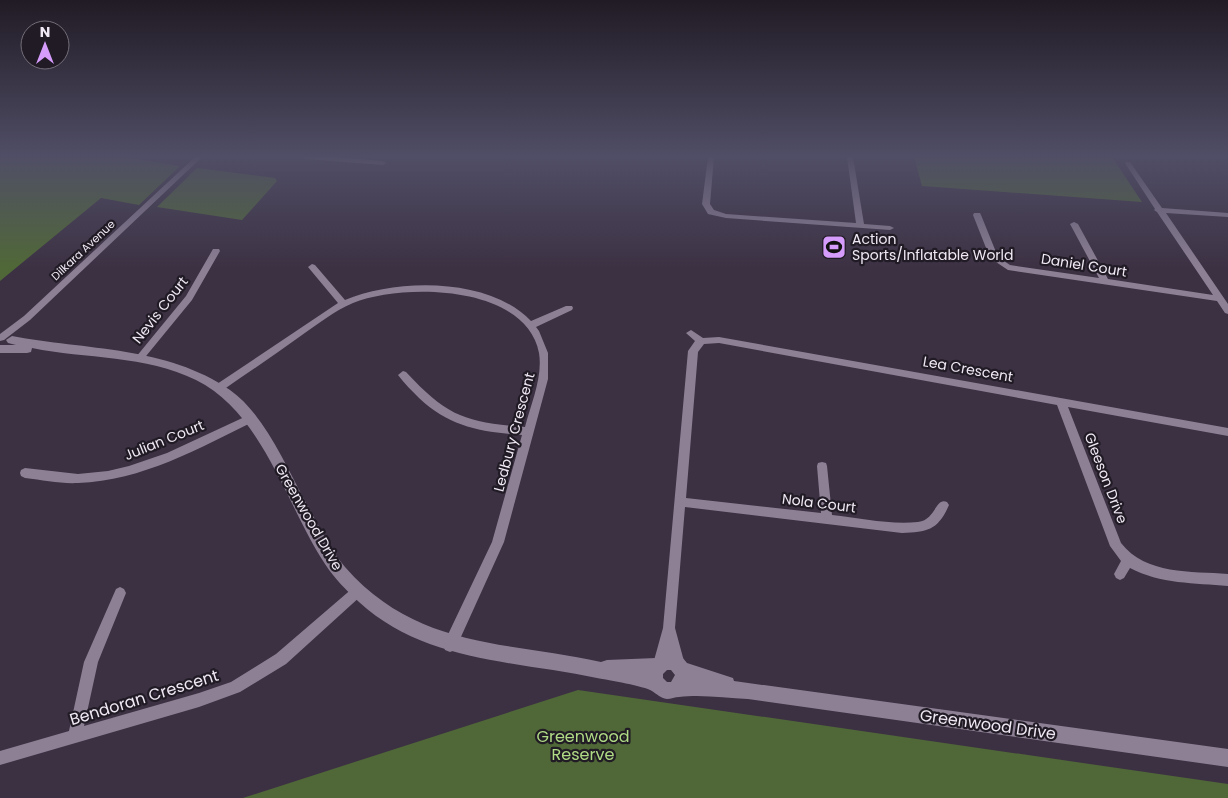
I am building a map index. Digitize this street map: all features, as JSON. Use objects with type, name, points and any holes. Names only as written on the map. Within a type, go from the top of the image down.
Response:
[{"type":"street","name":"Dilkara Avenue","points":[[4,343],[27,318],[159,194]]},
{"type":"street","points":[[707,194],[706,204],[710,212],[726,216],[890,228]]},
{"type":"street","points":[[855,194],[860,225]]},
{"type":"street","points":[[1148,194],[1228,311]]},
{"type":"street","points":[[1158,210],[1228,215]]},
{"type":"street","name":"Daniel Court","points":[[977,215],[994,258],[1000,264],[1014,269],[1220,299]]},
{"type":"street","points":[[1074,224],[1105,282]]},
{"type":"street","name":"Nevis Court","points":[[139,359],[189,298],[216,251]]},
{"type":"street","points":[[312,267],[343,304]]},
{"type":"street","name":"Ledbury Crescent","points":[[220,387],[314,321],[343,304],[386,291],[415,288],[490,299],[512,309],[531,325],[543,346],[545,369],[529,432],[491,559],[450,645]]},
{"type":"street","points":[[531,325],[569,308]]},
{"type":"street","points":[[669,628],[683,677],[678,688],[669,691],[658,671],[669,628],[693,351],[701,341],[691,333]]},
{"type":"street","name":"Lea Crescent","points":[[701,341],[719,340],[1228,432]]},
{"type":"street","name":"Greenwood Drive","points":[[4,343],[139,359],[180,368],[220,387],[238,402],[251,418],[329,557],[358,591],[395,619],[450,645],[505,657],[592,669],[658,671]]},
{"type":"street","points":[[403,375],[430,405],[452,418],[479,426],[529,432]]},
{"type":"street","name":"Gleeson Drive","points":[[1061,402],[1116,546],[1128,561]]},
{"type":"street","name":"Julian Court","points":[[25,473],[71,479],[101,477],[124,472],[164,459],[251,418]]},
{"type":"street","points":[[822,466],[827,519]]},
{"type":"street","name":"Nola Court","points":[[680,502],[902,528],[923,526],[936,520],[943,505]]},
{"type":"street","points":[[1120,574],[1128,561],[1148,571],[1228,580]]},
{"type":"street","name":"Bendoran Crescent","points":[[0,758],[199,700],[235,686],[281,659],[358,591]]},
{"type":"street","points":[[75,736],[91,662],[120,593]]},
{"type":"street","points":[[658,671],[669,662],[679,667]]},
{"type":"street","name":"Greenwood Drive","points":[[679,667],[748,690]]},
{"type":"street","name":"Greenwood Drive","points":[[678,688],[748,690],[1228,758]]},
{"type":"green space","points":[[0,194],[150,194],[139,205],[101,198],[0,281]]},
{"type":"green space","points":[[170,194],[265,194],[242,220],[157,207]]},
{"type":"green space","points":[[1035,194],[1137,194],[1142,202]]},
{"type":"green space","name":"Greenwood Reserve","points":[[578,690],[1228,784],[1228,798],[243,798]]},
{"type":"place","name":"Action Sports/Inflatable World","points":[[834,247]]}]
